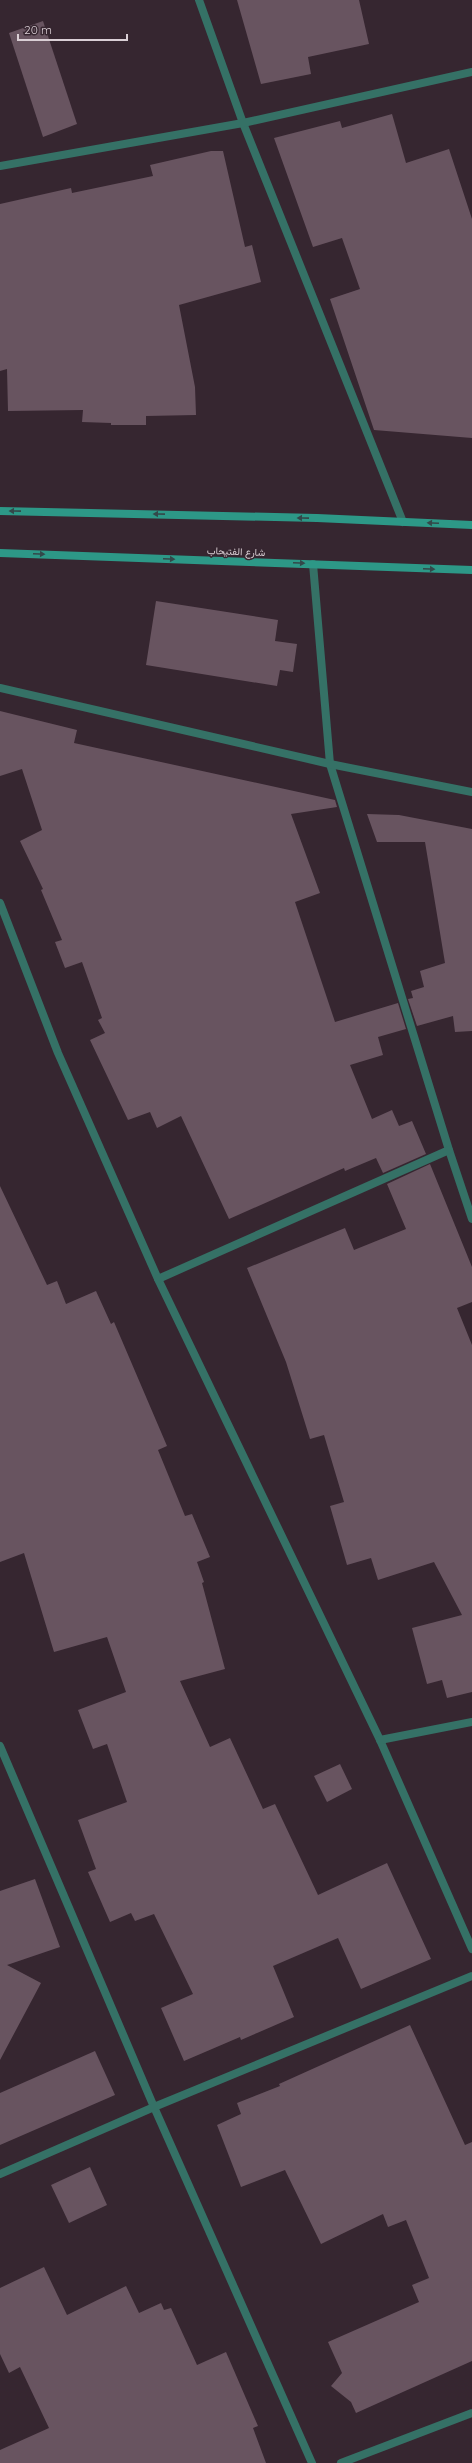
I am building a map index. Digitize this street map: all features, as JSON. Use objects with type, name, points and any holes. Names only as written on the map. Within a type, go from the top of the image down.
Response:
[{"type":"main road","points":[[0,511],[472,525]]},
{"type":"main road","name":"شارع الفتيحاب","points":[[0,553],[472,570]]},
{"type":"street","points":[[199,0],[243,123],[402,522]]},
{"type":"street","points":[[0,166],[243,123],[472,72]]},
{"type":"street","points":[[313,564],[330,764],[449,1150],[472,1219]]},
{"type":"street","points":[[0,688],[330,764],[472,792]]},
{"type":"street","points":[[0,902],[58,1053],[158,1279],[380,1740],[472,1949]]},
{"type":"street","points":[[158,1279],[449,1150]]},
{"type":"street","points":[[380,1740],[472,1722]]},
{"type":"street","points":[[0,1746],[154,2107],[312,2463]]},
{"type":"street","points":[[0,2174],[154,2107],[472,1976]]},
{"type":"street","points":[[341,2463],[472,2413]]},
{"type":"building","points":[[237,0],[359,0],[369,44],[308,57],[311,74],[261,84]]},
{"type":"building","points":[[43,21],[77,124],[43,137],[9,33]]},
{"type":"building","points":[[392,114],[406,163],[449,149],[472,219],[472,438],[374,430],[330,299],[360,289],[342,238],[313,247],[274,138],[340,121],[342,128]]},
{"type":"building","points":[[211,151],[223,151],[245,247],[252,245],[261,282],[179,305],[195,387],[196,415],[146,416],[146,425],[111,425],[111,423],[82,422],[83,410],[8,411],[7,369],[0,371],[0,204],[71,188],[72,193],[153,176],[150,165]]},
{"type":"building","points":[[156,601],[278,620],[275,641],[297,644],[293,672],[280,670],[277,686],[146,665]]},
{"type":"building","points":[[0,711],[77,730],[74,743],[335,800],[337,807],[291,814],[320,893],[295,902],[335,1022],[398,1003],[406,1029],[378,1037],[383,1055],[350,1065],[372,1119],[392,1110],[399,1126],[412,1121],[426,1154],[383,1173],[376,1158],[345,1171],[344,1168],[229,1219],[181,1116],[157,1128],[150,1112],[128,1120],[90,1040],[105,1033],[98,1020],[102,1018],[82,962],[65,968],[55,942],[62,940],[41,890],[43,889],[20,841],[42,830],[22,769],[0,776]]},
{"type":"building","points":[[367,814],[399,815],[472,829],[472,1031],[455,1032],[453,1016],[417,1026],[408,999],[413,998],[411,991],[424,987],[420,971],[445,963],[425,842],[377,842]]},
{"type":"building","points":[[430,1164],[472,1267],[472,1302],[457,1308],[472,1345],[472,1692],[447,1698],[442,1680],[427,1684],[412,1628],[462,1615],[434,1562],[378,1580],[371,1558],[347,1565],[330,1506],[344,1502],[324,1435],[310,1439],[286,1362],[247,1268],[345,1228],[354,1250],[406,1229],[387,1184]]},
{"type":"building","points":[[0,1186],[47,1285],[57,1281],[66,1304],[96,1291],[111,1324],[114,1322],[167,1446],[158,1450],[185,1516],[192,1514],[210,1557],[197,1562],[204,1582],[202,1583],[225,1669],[180,1681],[210,1747],[230,1738],[263,1809],[275,1804],[318,1895],[387,1863],[431,1959],[361,1989],[338,1938],[273,1966],[294,2017],[241,2040],[240,2037],[184,2061],[161,2008],[193,1994],[154,1914],[135,1921],[131,1913],[110,1922],[88,1872],[96,1869],[78,1820],[127,1802],[107,1744],[93,1749],[78,1710],[126,1692],[107,1637],[54,1652],[24,1553],[0,1562]]},
{"type":"building","points":[[340,1764],[352,1789],[327,1802],[314,1776]]},
{"type":"building","points":[[35,1879],[60,1947],[7,1965],[41,1983],[0,2060],[0,1891]]},
{"type":"building","points":[[410,2025],[465,2145],[472,2142],[472,2361],[356,2413],[351,2402],[331,2386],[342,2373],[328,2342],[419,2302],[412,2285],[429,2278],[406,2220],[388,2227],[383,2214],[321,2244],[285,2170],[241,2187],[217,2125],[241,2114],[237,2103],[280,2086],[279,2084]]},
{"type":"building","points":[[95,2051],[115,2095],[0,2145],[0,2093]]},
{"type":"building","points":[[90,2167],[107,2205],[69,2223],[51,2185]]},
{"type":"building","points":[[44,2267],[67,2315],[126,2286],[139,2313],[161,2303],[164,2310],[171,2308],[197,2365],[226,2352],[258,2426],[253,2428],[266,2463],[0,2463],[0,2450],[49,2428],[20,2367],[9,2373],[0,2354],[0,2288]]}]
